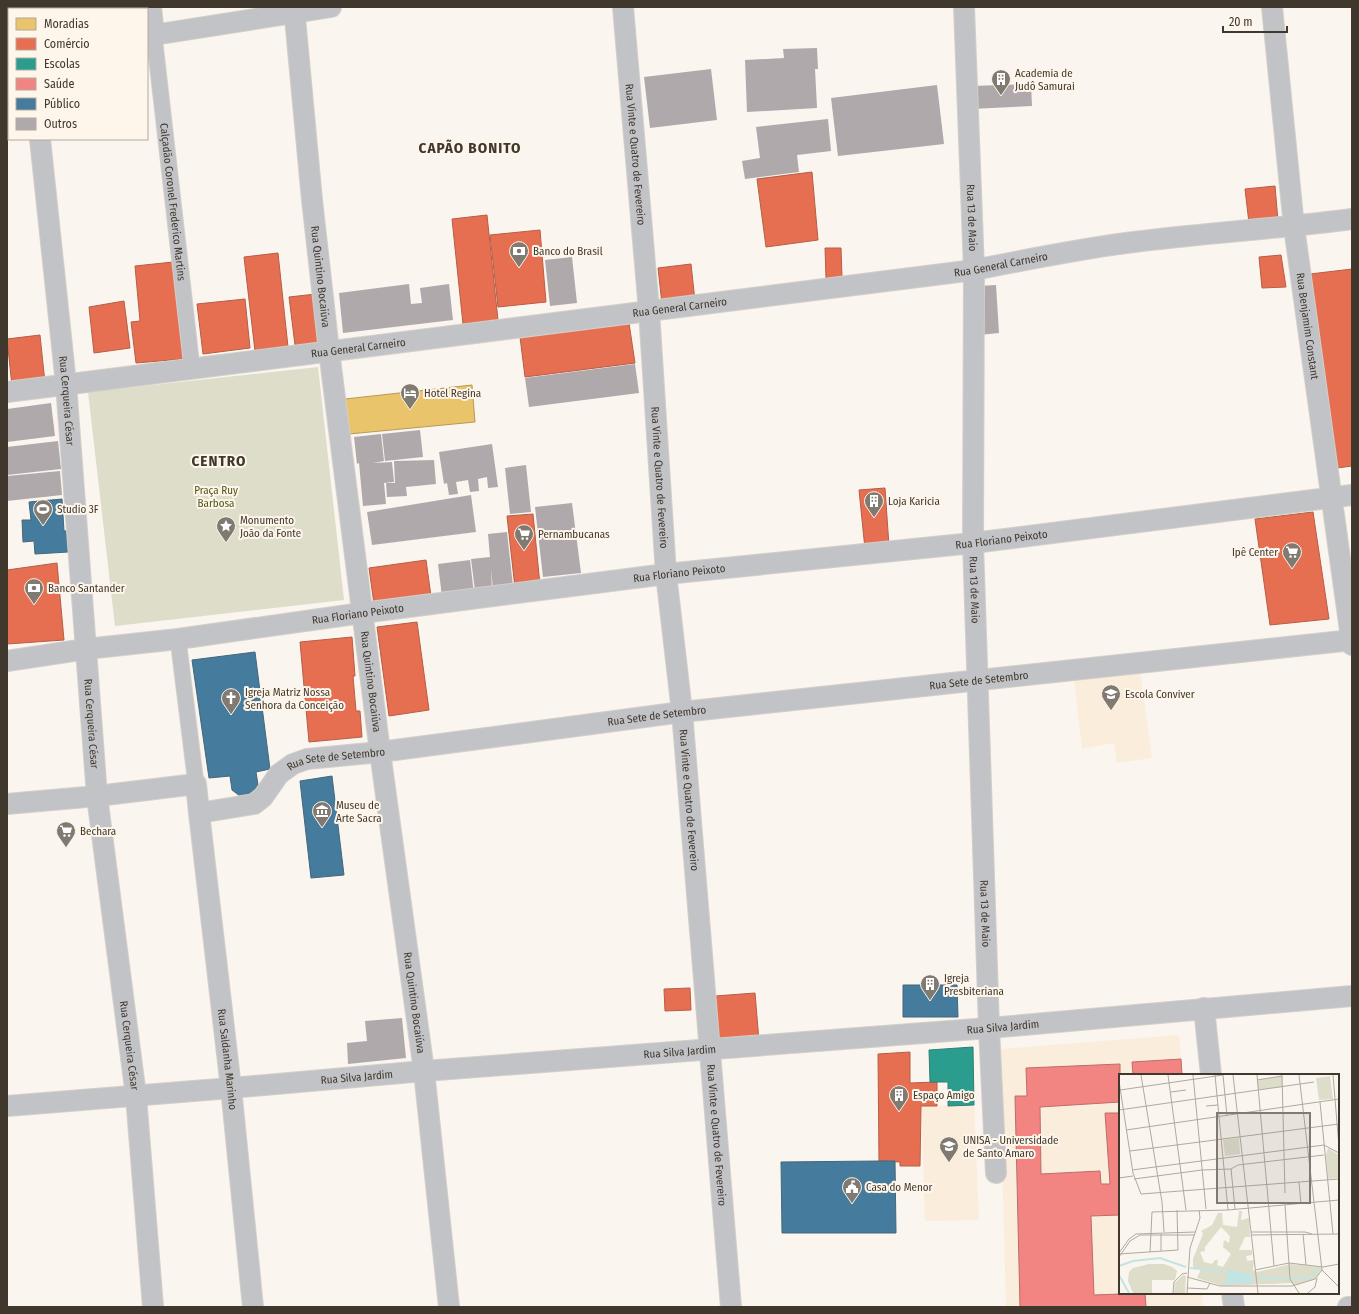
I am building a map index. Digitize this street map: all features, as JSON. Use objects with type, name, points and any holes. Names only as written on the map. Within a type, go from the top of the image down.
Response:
[{"type":"street","points":[[151,7],[151,36],[294,10],[331,7]]},
{"type":"street","name":"Rua Vinte e Quatro de Fevereiro","points":[[623,7],[649,311],[666,574],[682,712],[731,1307]]},
{"type":"street","name":"Rua 13 de Maio","points":[[964,7],[974,270],[973,543],[989,1028],[996,1173]]},
{"type":"street","name":"Rua Benjamim Constant","points":[[1272,7],[1294,227],[1352,641]]},
{"type":"street","name":"Rua Quintino Bocaiúva","points":[[294,10],[328,351],[380,752],[424,1071],[449,1307]]},
{"type":"street","name":"Calçadão Coronel Frederico Martins","points":[[151,36],[192,368]]},
{"type":"street","name":"Rua Cerqueira César","points":[[40,140],[66,384],[97,796],[136,1096],[153,1307]]},
{"type":"street","name":"Rua General Carneiro","points":[[7,392],[974,270],[1056,254],[1127,243],[1294,227],[1352,219]]},
{"type":"street","name":"Rua Floriano Peixoto","points":[[7,661],[86,649],[178,639],[362,613],[666,574],[973,543],[1352,495]]},
{"type":"street","points":[[178,639],[199,812]]},
{"type":"street","name":"Rua Sete de Setembro","points":[[199,812],[254,804],[263,797],[279,774],[293,764],[307,759],[380,752],[682,712],[1352,641]]},
{"type":"street","points":[[7,804],[97,796],[196,784]]},
{"type":"street","name":"Rua Saldanha Marinho","points":[[199,812],[231,1088],[253,1307]]},
{"type":"street","name":"Rua Silva Jardim","points":[[7,1106],[424,1071],[989,1028],[1352,996]]},
{"type":"street","points":[[1204,1008],[1211,1074]]},
{"type":"street","points":[[1232,1294],[1234,1307]]},
{"type":"street","points":[[1348,1307],[1352,1306]]},
{"type":"shaded area","name":"Escola Conviver","points":[[1140,671],[1152,758],[1117,763],[1114,743],[1082,749],[1074,679]]},
{"type":"shaded area","points":[[1179,1035],[1183,1074],[1119,1074],[1119,1294],[1202,1294],[1203,1307],[1006,1307],[999,1049]]},
{"type":"shaded area","name":"UNISA - Universidade de Santo Amaro","points":[[974,1105],[979,1220],[925,1221],[921,1106]]},
{"type":"green space","name":"Praça Ruy Barbosa","points":[[318,367],[344,600],[115,626],[88,392]]},
{"type":"building: Moradias","name":"Hotel Regina","points":[[472,385],[475,422],[349,434],[345,399]]},
{"type":"building: Comércio","points":[[812,172],[818,240],[766,247],[757,179]]},
{"type":"building: Comércio","points":[[1275,186],[1278,221],[1249,223],[1245,189]]},
{"type":"building: Comércio","points":[[487,215],[498,320],[463,324],[452,219]]},
{"type":"building: Comércio","name":"Banco do Brasil","points":[[540,230],[546,302],[498,307],[490,235]]},
{"type":"building: Comércio","points":[[825,248],[841,248],[842,277],[826,278]]},
{"type":"building: Comércio","points":[[278,253],[288,347],[255,351],[244,257]]},
{"type":"building: Comércio","points":[[1281,255],[1286,287],[1262,288],[1259,257]]},
{"type":"building: Comércio","points":[[173,262],[183,359],[136,363],[131,322],[140,321],[135,266]]},
{"type":"building: Comércio","points":[[691,264],[695,301],[662,304],[658,268]]},
{"type":"building: Comércio","points":[[1352,269],[1352,466],[1337,468],[1310,274]]},
{"type":"building: Comércio","points":[[316,294],[322,343],[295,345],[289,297]]},
{"type":"building: Comércio","points":[[245,299],[250,348],[203,354],[197,304]]},
{"type":"building: Comércio","points":[[124,301],[130,348],[94,353],[89,307]]},
{"type":"building: Comércio","points":[[629,323],[635,363],[525,377],[520,337]]},
{"type":"building: Comércio","points":[[40,335],[45,383],[12,386],[7,339]]},
{"type":"building: Comércio","name":"Loja Karicia","points":[[885,488],[889,546],[865,549],[859,490]]},
{"type":"building: Comércio","name":"Ipê Center","points":[[1313,512],[1329,619],[1270,625],[1255,519]]},
{"type":"building: Comércio","name":"Pernambucanas","points":[[533,514],[540,585],[515,588],[507,516]]},
{"type":"building: Comércio","points":[[426,560],[431,596],[374,604],[369,568]]},
{"type":"building: Comércio","name":"Banco Santander","points":[[57,563],[64,640],[7,644],[7,570]]},
{"type":"building: Comércio","points":[[417,622],[429,710],[389,716],[377,627]]},
{"type":"building: Comércio","points":[[352,637],[356,711],[360,711],[362,737],[309,742],[300,642]]},
{"type":"building: Comércio","points":[[690,988],[691,1010],[665,1011],[664,989]]},
{"type":"building: Comércio","points":[[755,993],[759,1041],[719,1045],[715,996]]},
{"type":"building: Comércio","name":"Espaço Amigo","points":[[910,1052],[910,1083],[937,1082],[937,1106],[921,1106],[920,1166],[900,1166],[900,1162],[879,1161],[878,1054]]},
{"type":"building: Escolas","points":[[973,1047],[974,1105],[948,1106],[948,1082],[930,1082],[929,1050]]},
{"type":"building: Saúde","points":[[1181,1059],[1182,1074],[1133,1074],[1132,1062]]},
{"type":"building: Saúde","points":[[1120,1064],[1119,1102],[1040,1107],[1041,1174],[1100,1171],[1101,1184],[1110,1184],[1105,1113],[1119,1113],[1119,1215],[1091,1216],[1094,1295],[1145,1294],[1146,1307],[1020,1307],[1015,1096],[1027,1096],[1026,1068]]},
{"type":"building: Público","name":"Studio 3F","points":[[62,499],[64,531],[67,531],[68,552],[35,554],[34,541],[23,542],[22,520],[31,520],[29,502]]},
{"type":"building: Público","name":"Igreja Matriz Nossa Senhora da Conceição","points":[[255,652],[270,769],[256,772],[258,785],[255,793],[248,796],[240,796],[232,790],[230,776],[209,778],[192,660]]},
{"type":"building: Público","name":"Museu de Arte Sacra","points":[[332,776],[344,875],[311,878],[300,781]]},
{"type":"building: Público","name":"Igreja Presbiteriana","points":[[903,985],[957,985],[958,1017],[903,1017]]},
{"type":"building: Público","points":[[895,1161],[896,1233],[782,1233],[781,1162]]},
{"type":"building: Outros","points":[[817,48],[818,69],[815,69],[817,108],[747,112],[745,60],[784,58],[783,49]]},
{"type":"building: Outros","points":[[711,69],[717,120],[650,128],[644,77]]},
{"type":"building: Outros","name":"Academia de Judô Samurai","points":[[1031,84],[1032,106],[971,109],[971,86]]},
{"type":"building: Outros","points":[[937,85],[944,144],[838,156],[831,98]]},
{"type":"building: Outros","points":[[828,119],[831,151],[797,155],[799,172],[745,179],[742,161],[760,158],[756,127]]},
{"type":"building: Outros","points":[[572,257],[577,303],[550,306],[545,260]]},
{"type":"building: Outros","points":[[409,284],[411,304],[422,303],[420,288],[449,284],[453,320],[343,333],[339,293]]},
{"type":"building: Outros","points":[[996,285],[999,333],[979,335],[979,286]]},
{"type":"building: Outros","points":[[635,364],[639,393],[529,407],[525,378]]},
{"type":"building: Outros","points":[[51,403],[55,436],[7,442],[7,409]]},
{"type":"building: Outros","points":[[420,430],[423,457],[385,461],[382,434]]},
{"type":"building: Outros","points":[[381,434],[384,461],[373,463],[392,462],[394,482],[384,483],[386,504],[363,506],[359,463],[357,464],[354,437]]},
{"type":"building: Outros","points":[[58,441],[61,469],[7,475],[7,447]]},
{"type":"building: Outros","points":[[492,444],[498,487],[488,488],[487,477],[478,479],[479,491],[470,492],[468,480],[456,482],[458,494],[449,495],[447,483],[444,484],[439,452]]},
{"type":"building: Outros","points":[[434,460],[436,484],[406,487],[407,496],[387,497],[386,483],[395,483],[394,461]]},
{"type":"building: Outros","points":[[526,465],[531,512],[510,514],[505,468]]},
{"type":"building: Outros","points":[[60,471],[62,495],[7,501],[7,476]]},
{"type":"building: Outros","points":[[471,495],[476,532],[372,545],[367,512]]},
{"type":"building: Outros","points":[[572,503],[581,573],[543,577],[535,507]]},
{"type":"building: Outros","points":[[507,532],[513,586],[493,589],[491,569],[492,589],[475,591],[471,559],[490,557],[488,534]]},
{"type":"building: Outros","points":[[470,560],[474,594],[442,597],[438,564]]},
{"type":"building: Outros","points":[[402,1018],[406,1058],[348,1064],[347,1043],[367,1041],[365,1021]]},
{"type":"place","name":"Academia de Judô Samurai","points":[[1001,96]]},
{"type":"place","name":"Banco do Brasil","points":[[519,268]]},
{"type":"place","name":"Hotel Regina","points":[[410,410]]},
{"type":"place","name":"Loja Karicia","points":[[874,518]]},
{"type":"place","name":"Studio 3F","points":[[43,526]]},
{"type":"place","name":"Monumento João da Fonte","points":[[226,543]]},
{"type":"place","name":"Pernambucanas","points":[[524,551]]},
{"type":"place","name":"Ipê Center","points":[[1292,569]]},
{"type":"place","name":"Banco Santander","points":[[34,605]]},
{"type":"place","name":"Escola Conviver","points":[[1111,711]]},
{"type":"place","name":"Igreja Matriz Nossa Senhora da Conceição","points":[[231,715]]},
{"type":"place","name":"Museu de Arte Sacra","points":[[322,828]]},
{"type":"place","name":"Bechara","points":[[66,848]]},
{"type":"place","name":"Igreja Presbiteriana","points":[[930,1001]]},
{"type":"place","name":"Espaço Amigo","points":[[899,1112]]},
{"type":"place","name":"UNISA - Universidade de Santo Amaro","points":[[949,1163]]},
{"type":"place","name":"Casa do Menor","points":[[852,1204]]},
{"type":"district","name":"CAPÃO BONITO","points":[[470,148]]},
{"type":"district","name":"CENTRO","points":[[219,461]]}]
